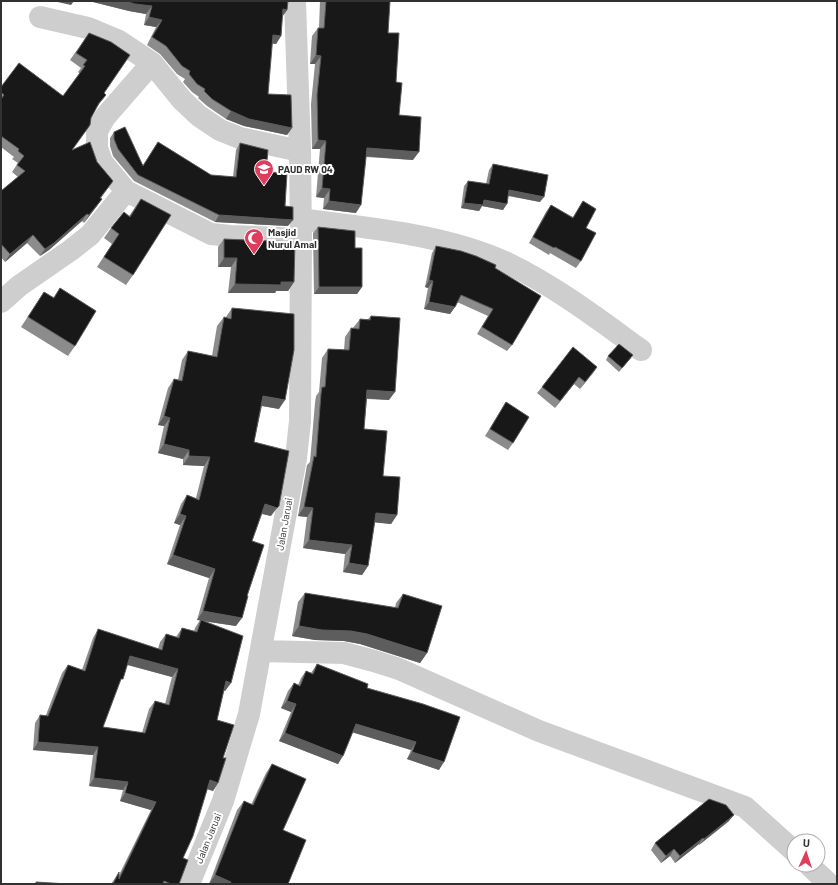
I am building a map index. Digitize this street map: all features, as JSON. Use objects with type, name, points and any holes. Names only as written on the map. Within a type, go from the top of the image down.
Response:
[{"type":"street","name":"Jalan Jaruai","points":[[189,884],[223,802],[240,750],[249,714],[261,652],[296,458],[300,421],[300,151],[295,1]]},
{"type":"street","points":[[40,17],[88,28],[119,41],[152,63],[182,100],[199,116],[220,130],[240,138],[300,151]]},
{"type":"street","points":[[152,63],[106,117],[98,131],[97,148],[102,162],[126,191],[211,234],[300,229],[407,234],[457,244],[506,262],[552,287],[641,350]]},
{"type":"street","points":[[1,302],[19,286],[90,235],[126,191]]},
{"type":"street","points":[[261,652],[344,653],[374,660],[400,669],[539,731],[745,807],[786,844]]},
{"type":"street","points":[[817,873],[829,884]]},
{"type":"building","points":[[124,1],[288,1],[287,10],[283,9],[281,36],[273,35],[268,94],[291,95],[292,128],[249,119],[231,111],[212,99],[204,91],[205,89],[197,84],[189,74],[190,71],[182,66],[166,46],[152,37],[162,20],[149,17],[152,6]]},
{"type":"building","points":[[326,1],[390,1],[388,33],[399,33],[396,82],[402,83],[399,115],[421,117],[419,152],[367,148],[361,205],[329,201],[330,189],[322,188],[326,141],[318,140],[317,95],[321,56],[316,55],[318,28],[324,28]]},
{"type":"building","points":[[89,33],[111,42],[130,55],[104,93],[106,95],[99,103],[91,118],[90,125],[72,150],[90,142],[97,162],[113,181],[100,198],[102,199],[89,215],[87,214],[54,243],[45,249],[33,235],[10,254],[1,244],[1,191],[25,171],[17,165],[24,156],[18,151],[19,149],[1,136],[1,99],[4,95],[1,92],[1,87],[19,63],[63,96],[85,66],[83,65],[87,60],[76,53]]},
{"type":"building","points":[[125,127],[143,166],[158,142],[211,175],[236,177],[240,143],[268,150],[266,172],[287,173],[285,206],[293,207],[293,220],[219,215],[138,175],[118,149],[114,139],[114,132]]},
{"type":"building","points":[[493,164],[548,175],[544,197],[509,190],[507,204],[484,200],[483,205],[464,203],[468,181],[489,184]]},
{"type":"building","points":[[141,199],[171,215],[133,275],[104,257],[119,234],[111,228],[124,212],[130,217]]},
{"type":"building","points":[[583,201],[596,209],[586,228],[596,233],[581,261],[533,237],[551,205],[573,218]]},
{"type":"building","points":[[318,227],[355,231],[355,248],[362,248],[362,287],[319,287]]},
{"type":"building","name":"Masjid Nurul Amal","points":[[224,239],[295,242],[294,282],[281,282],[281,285],[235,284],[237,258],[224,258]]},
{"type":"building","points":[[436,246],[461,251],[496,265],[495,268],[541,296],[512,345],[482,327],[493,309],[461,295],[455,307],[429,302],[433,281],[429,280]]},
{"type":"building","points":[[60,288],[96,311],[75,346],[28,317],[44,292],[54,298]]},
{"type":"building","points":[[232,308],[294,314],[294,350],[285,400],[263,396],[254,442],[289,451],[279,506],[277,508],[265,504],[252,541],[264,545],[247,596],[242,618],[203,611],[215,569],[173,555],[186,516],[180,514],[187,495],[199,500],[210,457],[189,456],[189,450],[164,444],[170,418],[164,416],[174,379],[182,381],[188,351],[217,357],[224,317],[231,319]]},
{"type":"building","points":[[371,316],[400,318],[395,392],[367,390],[364,429],[387,431],[383,476],[400,477],[397,515],[376,513],[368,566],[349,563],[352,545],[309,540],[313,508],[304,507],[314,456],[316,457],[321,394],[322,387],[325,387],[328,349],[349,350],[351,328],[359,329],[360,319],[370,320]]},
{"type":"building","points":[[619,344],[633,355],[622,368],[608,356]]},
{"type":"building","points":[[573,347],[597,367],[585,382],[579,377],[560,401],[542,387]]},
{"type":"building","points":[[506,402],[529,417],[513,443],[490,429]]},
{"type":"building","points":[[305,593],[398,608],[403,594],[442,606],[427,653],[367,634],[351,631],[322,630],[299,626]]},
{"type":"building","points":[[201,620],[243,636],[231,683],[226,681],[217,720],[234,725],[223,758],[226,758],[218,783],[210,780],[193,836],[183,858],[188,860],[179,884],[171,884],[164,881],[163,884],[113,884],[119,872],[119,879],[156,802],[125,793],[128,782],[94,778],[98,747],[38,742],[40,715],[48,716],[68,665],[85,671],[98,629],[162,650],[166,634],[179,638],[182,628],[197,632]],"holes":[[[130,656],[178,669],[169,705],[155,701],[145,733],[103,727],[121,679],[123,679]]]},
{"type":"building","points":[[317,664],[368,684],[367,688],[423,704],[460,717],[444,762],[412,752],[416,742],[356,724],[343,756],[285,733],[296,704],[287,701],[294,683],[300,686],[306,671],[313,674]]},
{"type":"building","points":[[272,764],[306,779],[283,830],[306,840],[288,884],[230,884],[231,882],[215,875],[244,801],[253,805]]},
{"type":"building","points":[[709,799],[726,805],[734,815],[680,856],[674,849],[666,856],[655,843]]},
{"type":"building","points":[[36,882],[67,884],[36,884]]},
{"type":"place","name":"PAUD RW 04","points":[[264,186]]},
{"type":"place","name":"Masjid Nurul Amal","points":[[254,255]]}]
